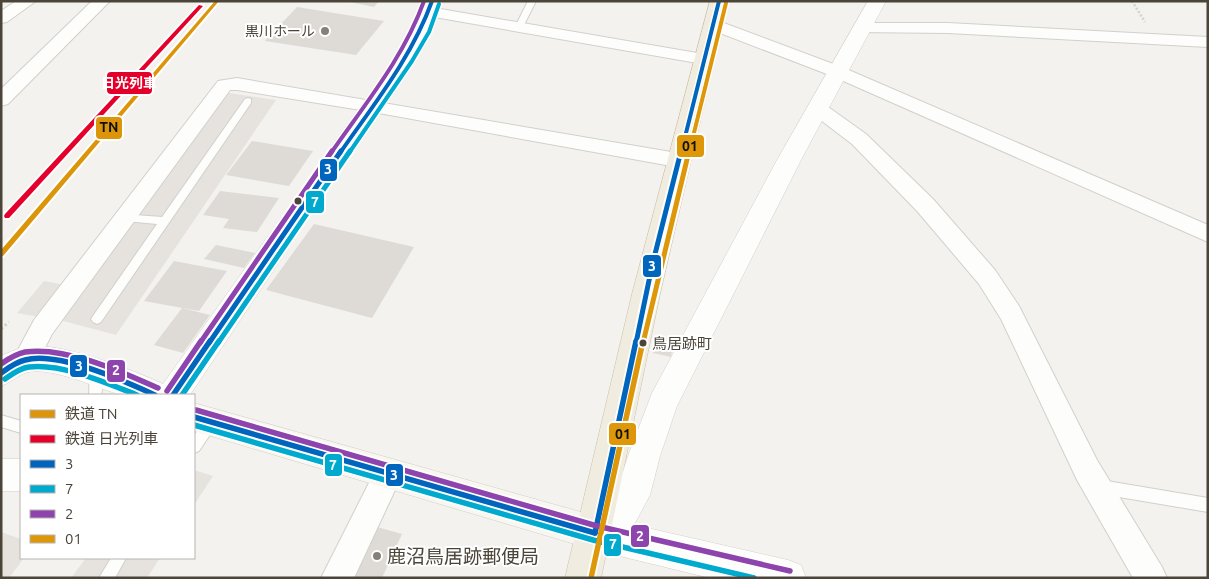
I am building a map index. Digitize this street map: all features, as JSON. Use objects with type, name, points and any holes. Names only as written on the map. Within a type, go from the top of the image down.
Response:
[{"type":"highway","points":[[583,578],[595,533],[621,402],[677,160],[716,13]]},
{"type":"main road","points":[[199,429],[389,473],[595,533]]},
{"type":"street","points":[[1,18],[28,1]]},
{"type":"street","points":[[1,100],[102,1]]},
{"type":"street","points":[[595,533],[622,513],[634,495],[649,440],[664,403],[817,108],[877,1]]},
{"type":"street","points":[[174,394],[415,43],[430,7],[591,42],[703,59]]},
{"type":"street","points":[[716,13],[838,72],[1208,234]]},
{"type":"street","points":[[863,28],[948,28],[1208,42]]},
{"type":"street","points":[[14,366],[224,85],[237,84],[372,106],[677,160]]},
{"type":"street","points":[[817,108],[859,139],[925,205],[987,276],[1010,313],[1096,486],[1151,578]]},
{"type":"street","points":[[14,366],[44,360],[105,386],[142,388],[153,394]]},
{"type":"street","points":[[337,578],[389,473]]},
{"type":"street","points":[[1,475],[20,475]]},
{"type":"street","points":[[595,533],[788,578]]},
{"type":"lane","points":[[519,27],[532,1]]},
{"type":"lane","points":[[97,319],[248,100]]},
{"type":"lane","points":[[125,217],[165,220]]},
{"type":"lane","points":[[1,421],[20,427]]},
{"type":"lane","points":[[1096,486],[1208,506]]},
{"type":"lane","points":[[106,578],[118,559]]},
{"type":"path","points":[[1,329],[9,322]]},
{"type":"shaded area","points":[[222,92],[276,100],[116,335],[56,319]]},
{"type":"shaded area","points":[[44,281],[65,285],[39,317],[17,313]]},
{"type":"shaded area","points":[[195,470],[213,476],[195,503]]},
{"type":"shaded area","points":[[1,532],[20,539],[20,559],[23,559],[9,578],[1,578]]},
{"type":"shaded area","points":[[85,559],[159,559],[147,578],[71,578]]},
{"type":"building","points":[[345,1],[379,1],[374,7]]},
{"type":"building","name":"黒川ホール","points":[[297,7],[384,21],[356,55],[265,41]]},
{"type":"building","points":[[252,141],[313,151],[289,186],[226,175]]},
{"type":"building","points":[[220,191],[279,198],[257,232],[223,228],[229,219],[203,215]]},
{"type":"building","points":[[314,224],[414,247],[372,318],[266,290]]},
{"type":"building","points":[[216,245],[255,253],[244,268],[204,259]]},
{"type":"building","points":[[174,261],[227,271],[199,311],[144,301]]},
{"type":"building","points":[[182,308],[210,315],[183,353],[154,345]]},
{"type":"building","points":[[657,342],[673,345],[671,357],[653,353]]},
{"type":"building","name":"鹿沼鳥居跡郵便局","points":[[377,527],[402,534],[382,578],[352,578]]},
{"type":"rail line","name":"TN","points":[[1,254],[217,1]]},
{"type":"rail line","name":"日光列車","points":[[7,216],[201,6]]},
{"type":"transit line","name":"2","points":[[167,391],[400,53],[415,26],[424,1]]},
{"type":"transit line","name":"3","points":[[174,394],[406,57],[422,29],[432,1]]},
{"type":"transit line","name":"3","points":[[595,533],[652,266],[719,1]]},
{"type":"transit line","name":"01","points":[[591,578],[653,296],[726,3]]},
{"type":"transit line","name":"7","points":[[183,394],[412,61],[429,32],[439,4]]},
{"type":"transit line","name":"2","points":[[1,364],[25,352],[59,354],[95,363],[158,388]]},
{"type":"transit line","name":"3","points":[[1,373],[14,364],[29,359],[58,361],[111,376],[153,394]]},
{"type":"transit line","name":"7","points":[[5,379],[29,367],[54,368],[84,376],[134,394]]},
{"type":"transit line","name":"2","points":[[196,410],[597,526],[790,571]]},
{"type":"transit line","name":"3","points":[[195,417],[595,533]]},
{"type":"transit line","name":"7","points":[[195,425],[593,540],[754,578]]},
{"type":"place","name":"黒川ホール","points":[[325,31]]},
{"type":"place","name":"鳥居跡町","points":[[643,343]]},
{"type":"place","name":"鹿沼鳥居跡郵便局","points":[[377,556]]}]
